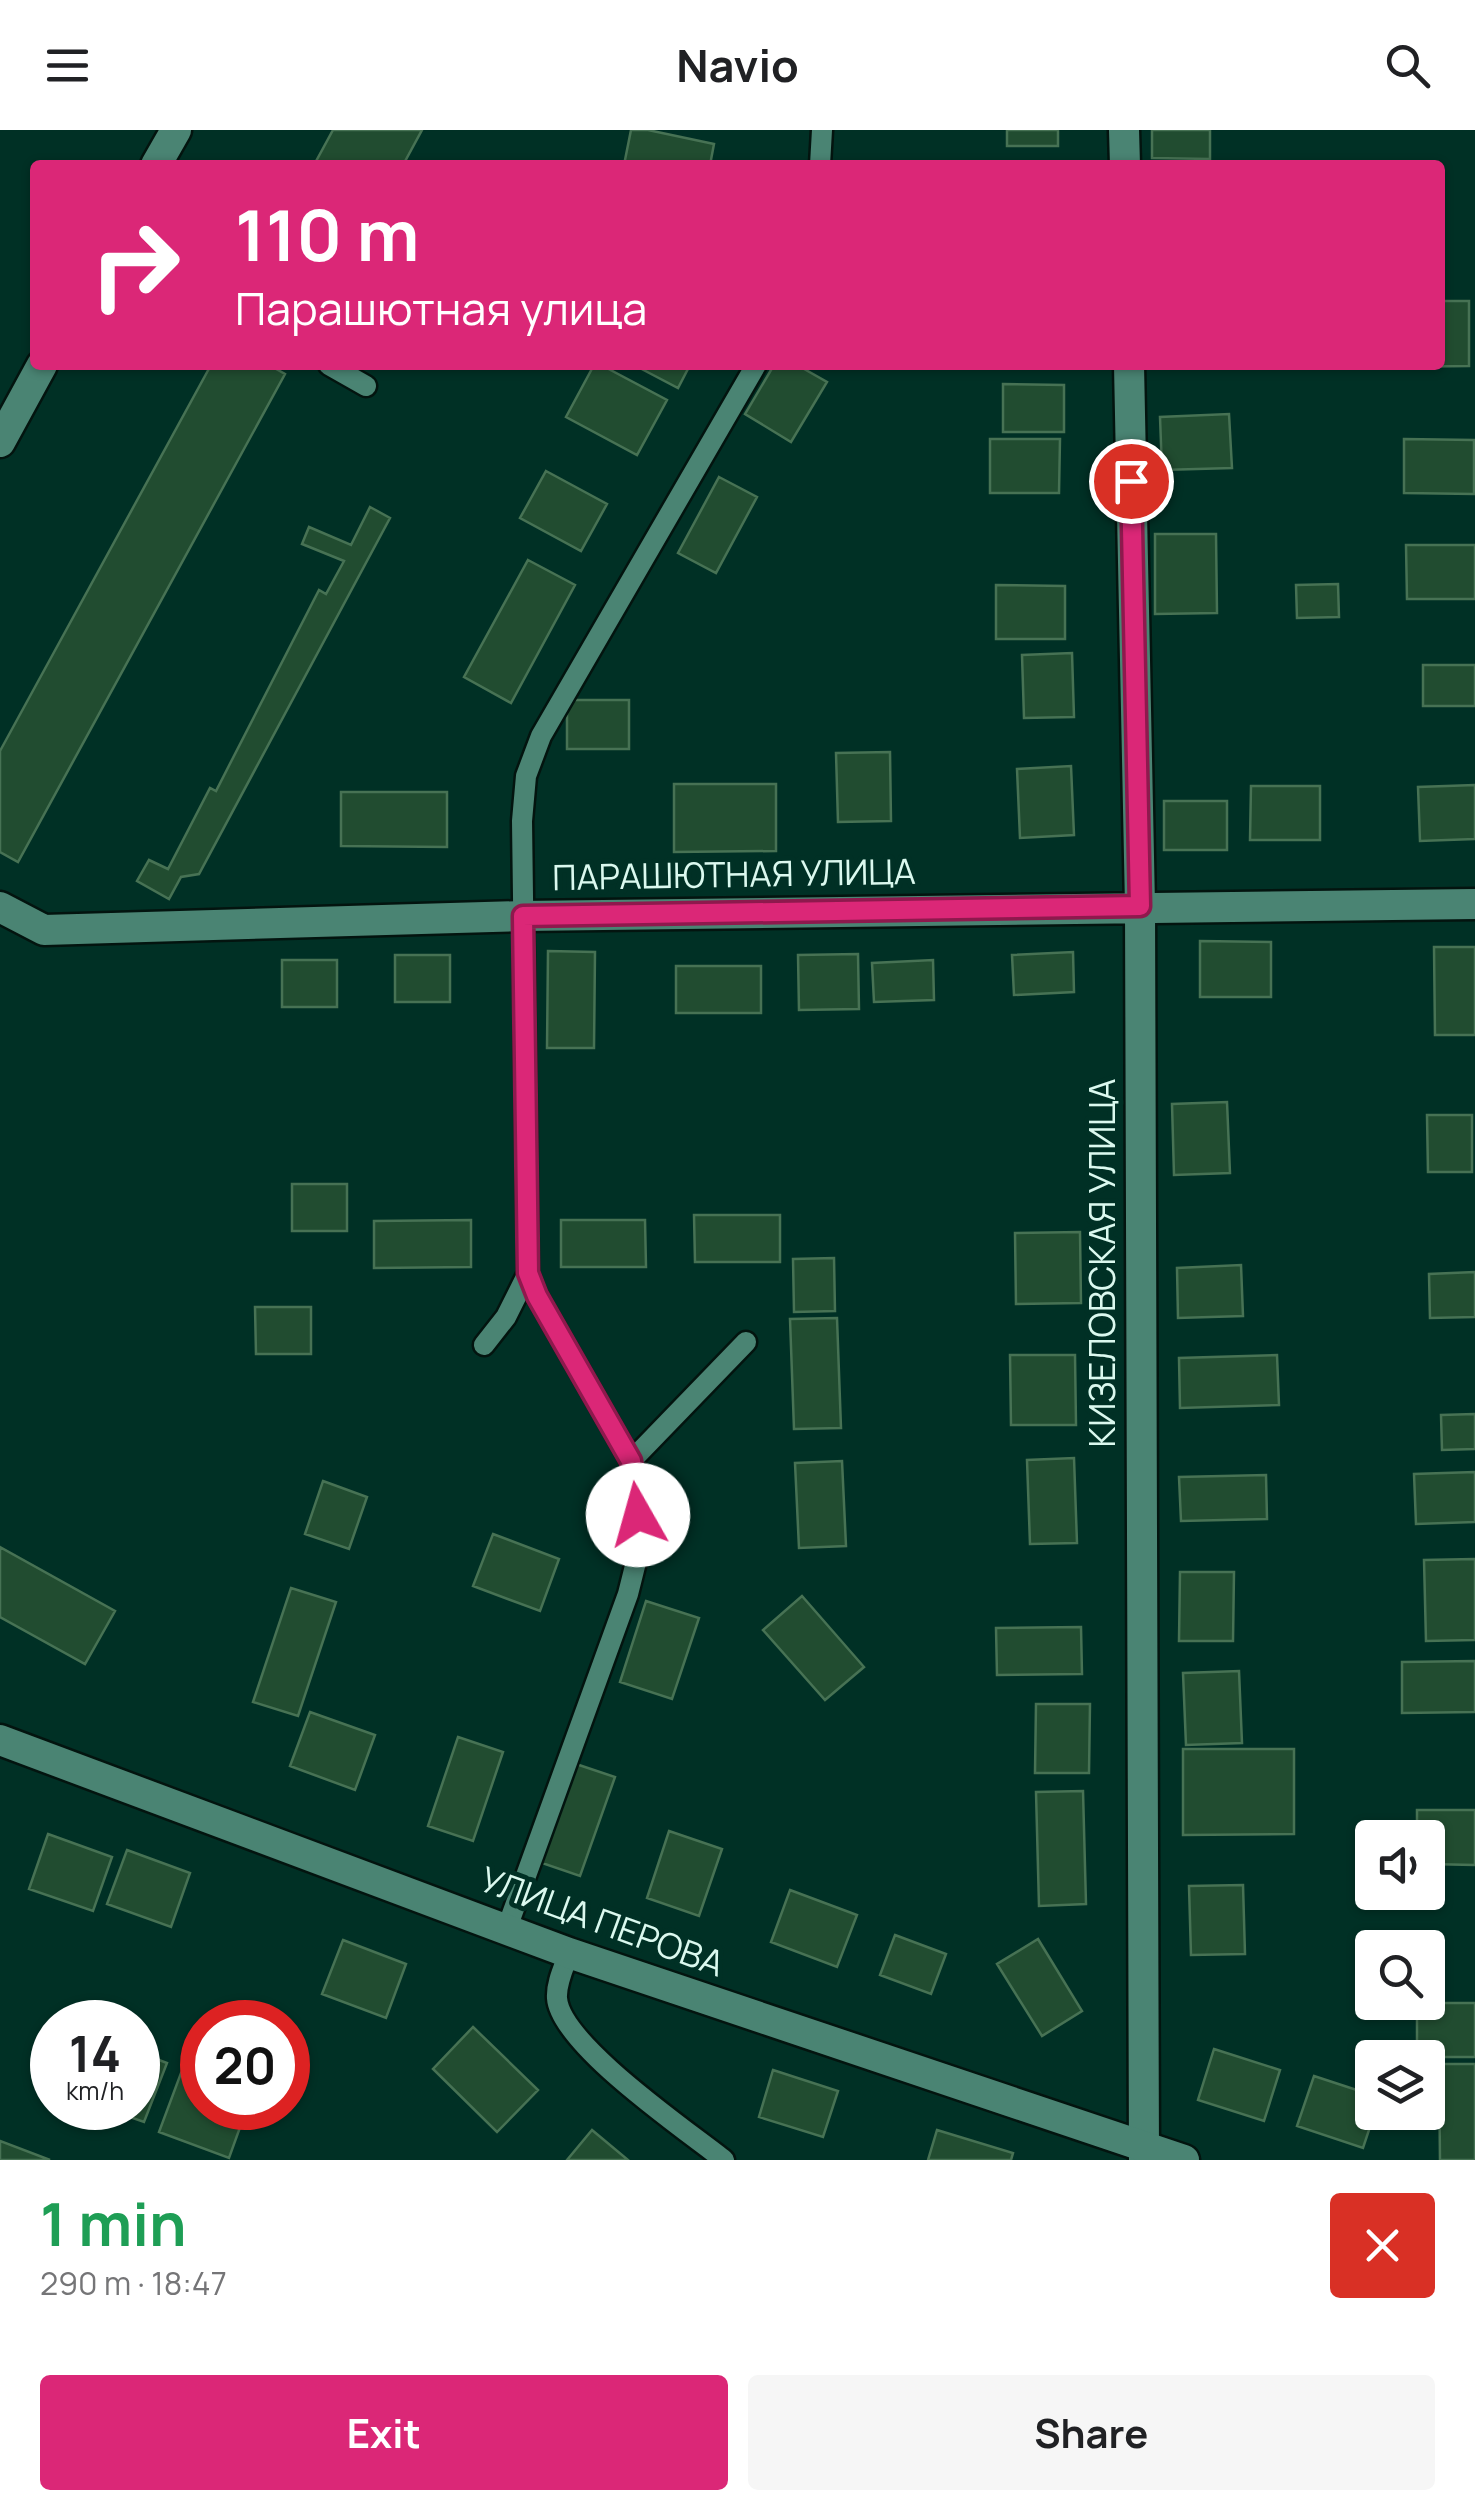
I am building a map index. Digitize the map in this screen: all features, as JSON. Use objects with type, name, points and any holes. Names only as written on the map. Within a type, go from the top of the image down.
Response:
[{"type":"street","points":[[159,160],[176,130]]},
{"type":"street","points":[[1124,130],[1125,160]]},
{"type":"street","points":[[0,442],[39,370]]},
{"type":"street","name":"КИЗЕЛОВСКАЯ УЛИЦА","points":[[1129,370],[1140,906],[1144,2153]]},
{"type":"street","name":"ПАРАШЮТНАЯ УЛИЦА","points":[[0,908],[44,930],[523,916],[1475,904]]},
{"type":"street","name":"УЛИЦА ПЕРОВА","points":[[0,1740],[568,1953],[1144,2153],[1184,2160]]},
{"type":"lane","points":[[820,160],[822,130]]},
{"type":"lane","points":[[337,370],[366,386]]},
{"type":"lane","points":[[506,1928],[628,1594],[641,1542],[631,1461],[537,1296],[528,1273],[522,821],[526,776],[541,736],[753,370]]},
{"type":"lane","points":[[484,1344],[506,1317],[528,1273]]},
{"type":"lane","points":[[631,1461],[746,1342]]},
{"type":"lane","points":[[568,1953],[556,1999],[564,2024],[592,2054],[724,2160]]},
{"type":"building","points":[[333,130],[422,130],[406,160],[317,160]]},
{"type":"building","points":[[631,130],[714,144],[711,160],[625,160]]},
{"type":"building","points":[[1007,130],[1058,130],[1058,146],[1007,146]]},
{"type":"building","points":[[1152,130],[1210,130],[1210,159],[1152,158]]},
{"type":"building","points":[[1445,301],[1469,301],[1469,366],[1445,366]]},
{"type":"building","points":[[208,370],[278,370],[285,374],[18,862],[0,852],[0,751]]},
{"type":"building","points":[[591,370],[610,370],[667,400],[637,455],[566,417]]},
{"type":"building","points":[[644,370],[687,370],[678,388]]},
{"type":"building","points":[[771,370],[806,370],[827,382],[791,442],[745,414]]},
{"type":"building","points":[[1003,384],[1064,385],[1064,432],[1003,432]]},
{"type":"building","points":[[1229,414],[1232,468],[1162,470],[1160,417]]},
{"type":"building","points":[[990,439],[1060,439],[1059,493],[990,493]]},
{"type":"building","points":[[1404,439],[1474,440],[1474,494],[1404,493]]},
{"type":"building","points":[[546,471],[607,504],[581,551],[520,518]]},
{"type":"building","points":[[719,477],[757,497],[716,573],[678,553]]},
{"type":"building","points":[[370,507],[390,518],[199,874],[181,877],[169,899],[137,881],[149,860],[168,869],[210,788],[216,791],[319,590],[326,594],[344,561],[302,544],[309,527],[351,545]]},
{"type":"building","points":[[1155,534],[1216,534],[1217,613],[1155,614]]},
{"type":"building","points":[[1406,545],[1475,545],[1475,599],[1407,599]]},
{"type":"building","points":[[528,560],[575,585],[511,703],[464,677]]},
{"type":"building","points":[[1338,584],[1339,617],[1297,618],[1296,585]]},
{"type":"building","points":[[996,585],[1065,586],[1065,639],[996,639]]},
{"type":"building","points":[[1072,653],[1074,717],[1024,718],[1022,655]]},
{"type":"building","points":[[1423,665],[1475,665],[1475,706],[1423,706]]},
{"type":"building","points":[[567,700],[629,700],[629,749],[567,749]]},
{"type":"building","points":[[890,752],[891,821],[838,822],[836,753]]},
{"type":"building","points":[[1071,766],[1074,835],[1020,838],[1017,769]]},
{"type":"building","points":[[674,784],[776,784],[776,851],[674,852]]},
{"type":"building","points":[[1475,785],[1475,839],[1420,841],[1418,787]]},
{"type":"building","points":[[1251,786],[1320,786],[1320,840],[1250,840]]},
{"type":"building","points":[[341,792],[447,792],[447,847],[341,846]]},
{"type":"building","points":[[1164,801],[1227,801],[1227,850],[1164,850]]},
{"type":"building","points":[[1200,941],[1271,942],[1271,997],[1200,997]]},
{"type":"building","points":[[1434,947],[1475,947],[1475,1035],[1435,1035]]},
{"type":"building","points":[[548,951],[595,952],[594,1048],[547,1048]]},
{"type":"building","points":[[1073,952],[1074,992],[1014,995],[1012,955]]},
{"type":"building","points":[[858,954],[859,1009],[799,1010],[798,955]]},
{"type":"building","points":[[395,955],[450,955],[450,1002],[395,1002]]},
{"type":"building","points":[[282,960],[337,960],[337,1007],[282,1007]]},
{"type":"building","points":[[933,960],[934,1000],[874,1002],[872,963]]},
{"type":"building","points":[[676,966],[761,966],[761,1013],[676,1013]]},
{"type":"building","points":[[1227,1102],[1230,1173],[1174,1175],[1172,1104]]},
{"type":"building","points":[[1427,1115],[1472,1115],[1472,1172],[1428,1172]]},
{"type":"building","points":[[292,1184],[347,1184],[347,1231],[292,1231]]},
{"type":"building","points":[[694,1215],[780,1215],[780,1262],[695,1262]]},
{"type":"building","points":[[471,1220],[471,1267],[374,1268],[374,1221]]},
{"type":"building","points":[[561,1220],[645,1220],[646,1267],[561,1267]]},
{"type":"building","points":[[1080,1232],[1081,1303],[1016,1304],[1015,1233]]},
{"type":"building","points":[[834,1258],[835,1311],[794,1312],[793,1259]]},
{"type":"building","points":[[1241,1265],[1243,1316],[1178,1318],[1177,1268]]},
{"type":"building","points":[[1475,1272],[1475,1317],[1430,1318],[1429,1274]]},
{"type":"building","points":[[255,1307],[311,1307],[311,1354],[256,1354]]},
{"type":"building","points":[[837,1318],[841,1428],[794,1429],[790,1319]]},
{"type":"building","points":[[1010,1355],[1075,1355],[1076,1425],[1011,1425]]},
{"type":"building","points":[[1277,1355],[1279,1405],[1180,1408],[1179,1358]]},
{"type":"building","points":[[1475,1414],[1475,1449],[1442,1450],[1441,1415]]},
{"type":"building","points":[[1074,1458],[1077,1543],[1030,1544],[1027,1460]]},
{"type":"building","points":[[842,1461],[846,1546],[799,1548],[795,1463]]},
{"type":"building","points":[[1475,1472],[1475,1522],[1416,1524],[1414,1474]]},
{"type":"building","points":[[1266,1475],[1267,1519],[1181,1521],[1179,1477]]},
{"type":"building","points":[[323,1481],[367,1497],[349,1549],[305,1534]]},
{"type":"building","points":[[493,1534],[559,1559],[540,1611],[473,1586]]},
{"type":"building","points":[[0,1547],[115,1611],[85,1664],[0,1617]]},
{"type":"building","points":[[1475,1559],[1475,1640],[1426,1641],[1424,1560]]},
{"type":"building","points":[[1180,1572],[1234,1572],[1233,1641],[1179,1641]]},
{"type":"building","points":[[291,1588],[336,1602],[298,1716],[253,1702]]},
{"type":"building","points":[[802,1596],[864,1667],[825,1700],[763,1630]]},
{"type":"building","points":[[646,1601],[699,1618],[672,1699],[620,1682]]},
{"type":"building","points":[[1081,1627],[1082,1674],[997,1675],[996,1628]]},
{"type":"building","points":[[1475,1661],[1475,1712],[1402,1713],[1402,1662]]},
{"type":"building","points":[[1239,1671],[1242,1743],[1186,1745],[1183,1673]]},
{"type":"building","points":[[1036,1704],[1090,1704],[1089,1773],[1035,1773]]},
{"type":"building","points":[[310,1712],[375,1735],[355,1790],[290,1766]]},
{"type":"building","points":[[458,1737],[503,1752],[473,1841],[428,1826]]},
{"type":"building","points":[[1183,1749],[1294,1749],[1294,1834],[1183,1835]]},
{"type":"building","points":[[576,1764],[615,1777],[580,1876],[542,1863]]},
{"type":"building","points":[[1083,1791],[1086,1904],[1039,1906],[1036,1792]]},
{"type":"building","points":[[1417,1810],[1475,1810],[1475,1865],[1445,1864],[1445,1820],[1417,1820]]},
{"type":"building","points":[[669,1831],[722,1849],[699,1916],[647,1898]]},
{"type":"building","points":[[48,1834],[112,1857],[93,1911],[29,1889]]},
{"type":"building","points":[[127,1850],[190,1873],[171,1927],[107,1904]]},
{"type":"building","points":[[1243,1885],[1245,1954],[1191,1955],[1189,1886]]},
{"type":"building","points":[[790,1890],[857,1915],[837,1967],[771,1942]]},
{"type":"building","points":[[895,1935],[946,1954],[931,1994],[880,1975]]},
{"type":"building","points":[[1038,1939],[1082,2011],[1042,2036],[997,1964]]},
{"type":"building","points":[[343,1940],[406,1964],[386,2018],[322,1994]]},
{"type":"building","points":[[1445,2003],[1475,2003],[1475,2057],[1445,2057],[1445,2040],[1417,2040],[1417,2020],[1445,2020]]},
{"type":"building","points":[[473,2027],[538,2090],[497,2132],[433,2069]]},
{"type":"building","points":[[1214,2049],[1280,2070],[1264,2121],[1198,2100]]},
{"type":"building","points":[[160,2060],[167,2063],[160,2081]]},
{"type":"building","points":[[1445,2064],[1475,2064],[1475,2160],[1440,2160],[1440,2130],[1445,2130]]},
{"type":"building","points":[[773,2070],[838,2091],[823,2137],[759,2117]]},
{"type":"building","points":[[180,2076],[180,2130],[239,2130],[229,2158],[160,2129]]},
{"type":"building","points":[[1314,2076],[1355,2089],[1355,2130],[1369,2130],[1363,2148],[1297,2126]]},
{"type":"building","points":[[592,2130],[628,2160],[567,2160]]},
{"type":"building","points":[[937,2130],[1013,2153],[1011,2160],[928,2160]]},
{"type":"building","points":[[0,2141],[50,2160],[0,2160]]},
{"type":"route","points":[[638,1515],[631,1461],[537,1296],[528,1273],[523,916],[1140,906],[1131,481]]}]
